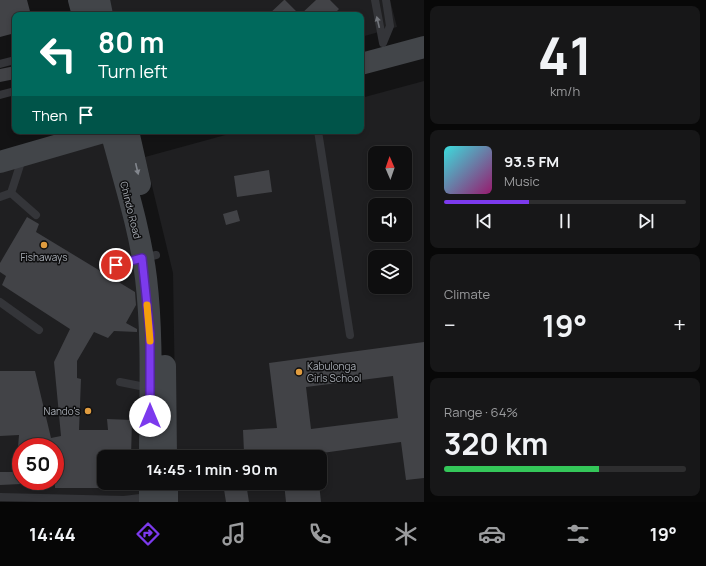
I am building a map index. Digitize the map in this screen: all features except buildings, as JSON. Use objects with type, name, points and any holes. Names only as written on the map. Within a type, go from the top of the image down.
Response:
[{"type":"main road","points":[[79,0],[81,12]]},
{"type":"main road","points":[[99,0],[101,12]]},
{"type":"main road","points":[[364,62],[385,50],[424,47]]},
{"type":"main road","points":[[0,161],[23,156],[97,134]]},
{"type":"main road","name":"Chindo Road","points":[[112,134],[149,257]]},
{"type":"main road","name":"Chindo Road","points":[[128,134],[149,257],[150,333],[165,450]]},
{"type":"main road","name":"Chindo Road","points":[[151,450],[158,387]]},
{"type":"lane","points":[[375,0],[385,50]]},
{"type":"lane","points":[[385,50],[390,26],[386,0]]},
{"type":"lane","points":[[0,64],[12,61]]},
{"type":"lane","points":[[0,95],[12,92]]},
{"type":"lane","points":[[318,134],[350,335]]},
{"type":"lane","points":[[12,193],[23,156]]},
{"type":"lane","points":[[0,196],[12,193]]},
{"type":"lane","points":[[12,193],[36,215]]},
{"type":"lane","points":[[116,265],[149,257]]},
{"type":"lane","points":[[0,302],[39,330]]},
{"type":"lane","points":[[120,382],[158,387]]},
{"type":"lane","points":[[0,497],[124,501],[158,494]]},
{"type":"shaded area","points":[[107,0],[390,0],[397,27],[364,36],[364,12],[110,12]]},
{"type":"shaded area","name":"Kabulonga Girls School","points":[[424,81],[424,502],[176,502],[176,490],[327,490],[327,450],[176,450],[173,273],[145,157],[229,134],[364,134],[364,97]]},
{"type":"shaded area","points":[[110,141],[141,258],[141,450],[97,450],[97,490],[142,490],[142,502],[0,502],[0,172]]},
{"type":"slow traffic","points":[[147,305],[150,341]]},
{"type":"place","name":"Fishaways","points":[[44,245]]},
{"type":"place","name":"Kabulonga Girls School","points":[[299,372]]},
{"type":"place","name":"Nando's","points":[[88,411]]},
{"type":"route","points":[[116,265],[142,258],[146,279],[150,333],[150,416]]}]
